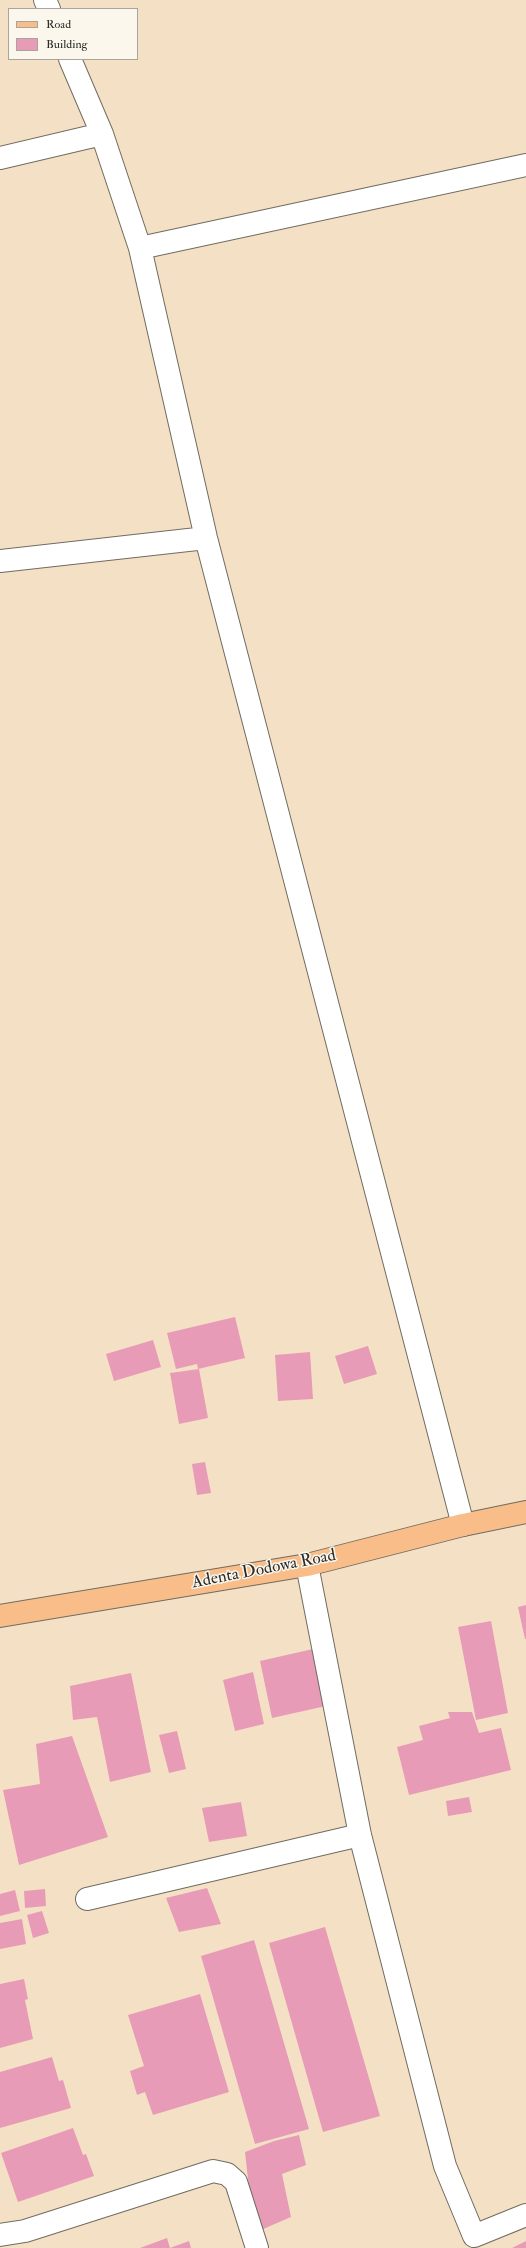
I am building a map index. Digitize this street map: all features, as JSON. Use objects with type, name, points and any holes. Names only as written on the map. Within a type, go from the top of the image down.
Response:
[{"type":"main road","name":"Adenta Dodowa Road","points":[[0,1616],[307,1565],[463,1525],[526,1512]]},
{"type":"street","points":[[70,60],[102,134],[140,248],[206,538],[463,1525]]},
{"type":"street","points":[[0,158],[102,134]]},
{"type":"street","points":[[140,248],[526,165]]},
{"type":"street","points":[[0,561],[206,538]]},
{"type":"street","points":[[307,1565],[360,1835],[445,2166],[469,2242],[526,2215]]},
{"type":"street","points":[[87,1899],[360,1835]]},
{"type":"street","points":[[0,2235],[25,2231],[213,2171],[227,2174],[236,2182],[257,2248]]},
{"type":"building","points":[[235,1317],[245,1358],[198,1369],[197,1364],[176,1369],[167,1333]]},
{"type":"building","points":[[153,1340],[161,1367],[114,1381],[106,1354]]},
{"type":"building","points":[[368,1346],[377,1374],[344,1384],[335,1356]]},
{"type":"building","points":[[310,1352],[313,1399],[278,1401],[275,1355]]},
{"type":"building","points":[[199,1369],[208,1418],[179,1424],[170,1373]]},
{"type":"building","points":[[205,1462],[211,1493],[197,1495],[192,1464]]},
{"type":"building","points":[[526,1605],[526,1639],[525,1639],[518,1607]]},
{"type":"building","points":[[491,1621],[508,1713],[476,1720],[458,1627]]},
{"type":"building","points":[[313,1649],[326,1706],[272,1718],[260,1661]]},
{"type":"building","points":[[253,1672],[264,1724],[235,1731],[223,1680]]},
{"type":"building","points":[[131,1673],[151,1772],[110,1782],[97,1717],[73,1720],[70,1686]]},
{"type":"building","points":[[448,1712],[472,1712],[479,1733],[501,1728],[511,1770],[409,1795],[397,1747],[423,1740],[419,1726],[450,1718]]},
{"type":"building","points":[[177,1731],[186,1769],[169,1773],[159,1735]]},
{"type":"building","points":[[72,1736],[108,1837],[19,1865],[3,1790],[40,1784],[36,1744]]},
{"type":"building","points":[[469,1797],[472,1812],[448,1816],[446,1801]]},
{"type":"building","points":[[241,1802],[247,1836],[209,1842],[202,1808]]},
{"type":"building","points":[[207,1888],[221,1924],[179,1932],[166,1898]]},
{"type":"building","points":[[45,1889],[46,1906],[25,1908],[24,1891]]},
{"type":"building","points":[[15,1890],[20,1911],[0,1916],[0,1894]]},
{"type":"building","points":[[42,1911],[49,1933],[33,1938],[27,1915]]},
{"type":"building","points":[[22,1919],[26,1944],[0,1949],[0,1923]]},
{"type":"building","points":[[325,1927],[380,2116],[323,2132],[269,1943]]},
{"type":"building","points":[[254,1940],[309,2129],[255,2144],[201,1956]]},
{"type":"building","points":[[24,1979],[28,1999],[25,2000],[33,2039],[0,2048],[0,1984]]},
{"type":"building","points":[[200,1994],[229,2092],[153,2115],[145,2092],[137,2095],[130,2071],[144,2066],[128,2015]]},
{"type":"building","points":[[52,2057],[59,2081],[63,2080],[71,2108],[0,2128],[0,2072]]},
{"type":"building","points":[[73,2128],[83,2155],[86,2154],[94,2176],[18,2202],[1,2153]]},
{"type":"building","points":[[299,2135],[306,2165],[282,2174],[291,2217],[254,2233],[245,2152],[274,2141]]},
{"type":"building","points":[[167,2238],[170,2248],[140,2248]]},
{"type":"building","points":[[189,2241],[191,2248],[170,2248]]},
{"type":"building","points":[[526,2241],[526,2248],[512,2248]]}]
